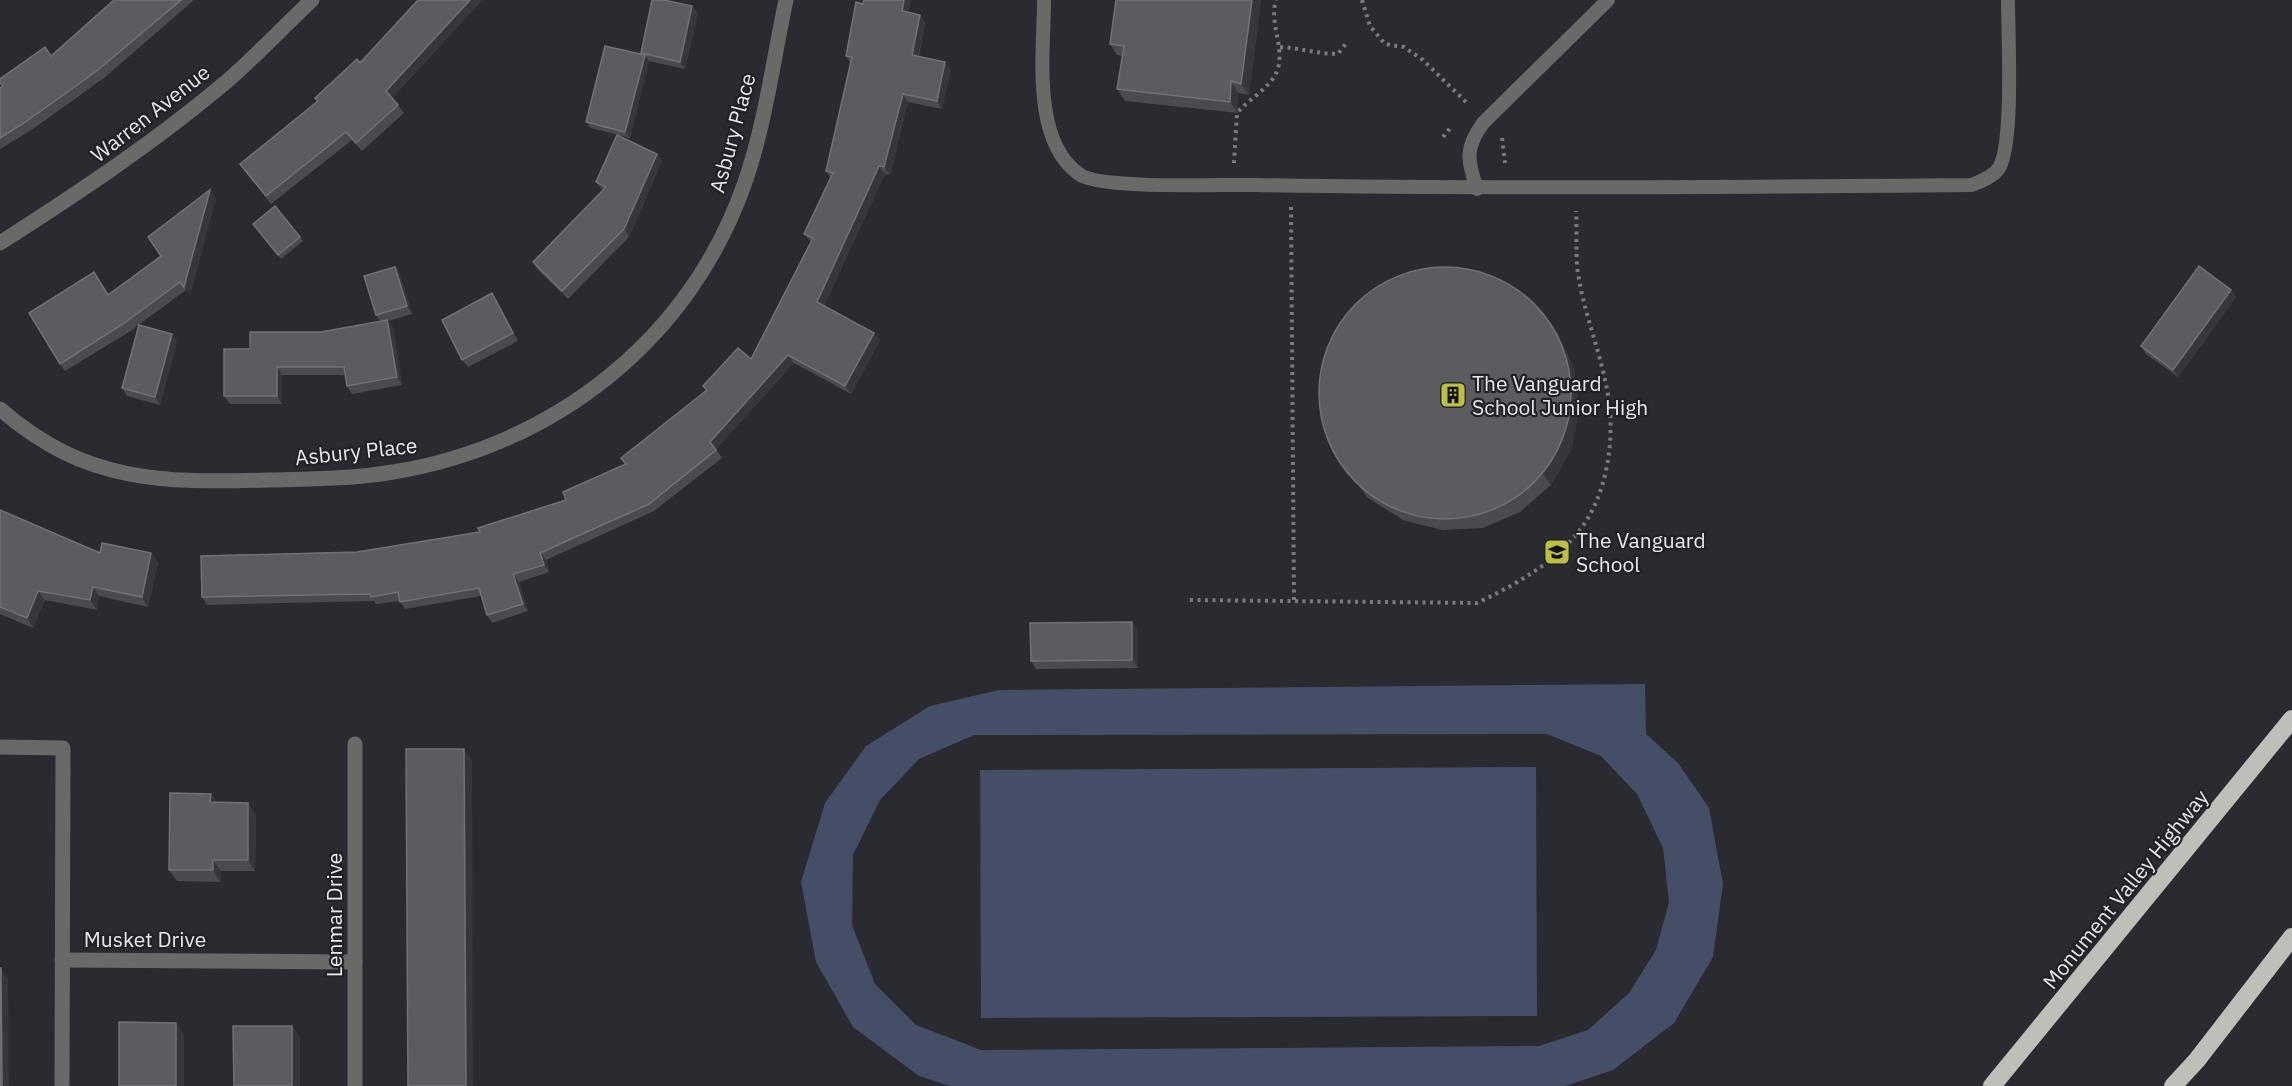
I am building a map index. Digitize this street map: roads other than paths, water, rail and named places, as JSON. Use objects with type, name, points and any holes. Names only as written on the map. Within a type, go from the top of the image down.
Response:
[{"type":"highway","name":"Monument Valley Highway","points":[[1992,1086],[2292,719]]},
{"type":"highway","points":[[2173,1086],[2197,1060],[2292,937]]},
{"type":"street","name":"Warren Avenue","points":[[0,243],[94,183],[160,135],[228,80],[312,0]]},
{"type":"street","name":"Asbury Place","points":[[0,409],[24,430],[66,454],[109,472],[151,479],[214,482],[339,478],[392,473],[441,462],[536,426],[583,398],[626,363],[699,278],[744,185],[757,137],[786,0]]},
{"type":"street","name":"Lenmar Drive","points":[[355,744],[355,1086]]},
{"type":"street","points":[[0,747],[63,748],[62,960]]},
{"type":"street","name":"Musket Drive","points":[[62,1086],[62,960],[355,962]]},
{"type":"lane","points":[[1044,0],[1044,96],[1050,136],[1065,161],[1081,176],[1115,183],[1477,189],[1972,185],[1985,180],[1999,169],[2007,145],[2008,0]]},
{"type":"lane","points":[[1477,189],[1468,163],[1470,146],[1484,123],[1608,0]]},
{"type":"place","name":"The Vanguard School Junior High","points":[[1453,395]]},
{"type":"place","name":"The Vanguard School","points":[[1557,552]]}]
